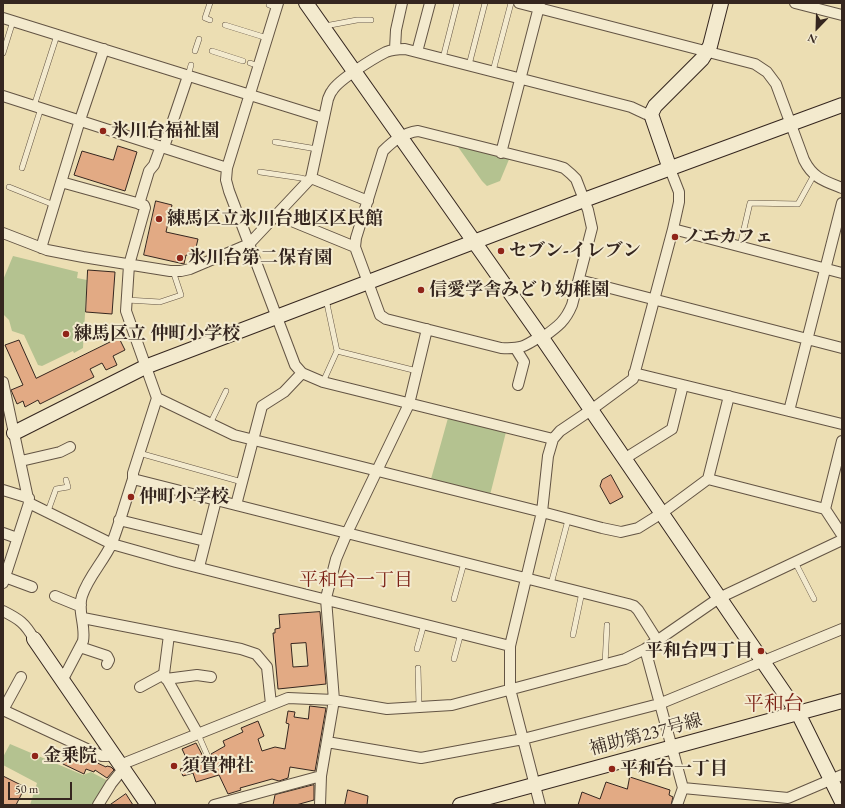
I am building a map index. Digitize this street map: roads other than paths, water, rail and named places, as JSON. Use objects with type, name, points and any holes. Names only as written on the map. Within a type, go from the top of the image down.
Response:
[{"type":"street","points":[[306,3],[475,241],[798,713],[836,778],[842,802]]},
{"type":"street","points":[[395,49],[394,42],[402,3]]},
{"type":"street","points":[[417,52],[430,3]]},
{"type":"street","points":[[519,3],[539,6],[755,64],[767,72],[776,84],[808,169],[825,182],[842,188]]},
{"type":"street","points":[[540,805],[510,689],[510,646],[542,512],[548,456],[553,439],[560,431],[633,380],[679,202],[679,192],[651,114],[655,106],[702,59],[710,46],[721,3]]},
{"type":"street","points":[[794,3],[842,15]]},
{"type":"street","points":[[275,5],[267,38],[254,64],[250,95],[226,174],[227,186],[295,365],[302,373],[323,382],[553,439]]},
{"type":"street","points":[[501,153],[539,6]]},
{"type":"street","points":[[8,20],[324,118]]},
{"type":"street","points":[[3,233],[41,248],[75,256],[173,271],[190,269],[249,244],[310,179],[332,90],[355,72],[386,52],[395,49],[405,48],[631,107],[646,114],[651,114]]},
{"type":"street","points":[[41,248],[80,120],[104,50]]},
{"type":"street","points":[[139,204],[149,171],[154,165],[162,146],[188,76]]},
{"type":"street","points":[[3,96],[227,168]]},
{"type":"street","points":[[10,429],[145,367],[325,297],[369,282],[584,200],[842,105]]},
{"type":"street","points":[[418,131],[564,168],[571,174],[576,180],[588,210],[592,228],[572,305],[567,316],[559,325],[527,346],[516,349],[501,348],[386,319],[380,315],[355,246],[356,238],[383,151],[391,142],[401,136],[409,132],[418,131]]},
{"type":"street","points":[[310,179],[368,201]]},
{"type":"street","points":[[61,182],[144,205],[145,208],[129,265],[126,311],[156,398],[133,473],[133,479],[112,544],[82,595],[81,606],[84,634],[80,647],[62,681]]},
{"type":"street","points":[[789,411],[842,203]]},
{"type":"street","points":[[277,215],[355,246]]},
{"type":"street","points":[[673,229],[842,273]]},
{"type":"street","points":[[579,280],[842,348]]},
{"type":"street","points":[[320,805],[321,776],[334,700],[326,599],[336,559],[347,533],[409,404],[427,329]]},
{"type":"street","points":[[516,349],[524,362],[518,385]]},
{"type":"street","points":[[236,505],[262,406],[284,392],[302,373]]},
{"type":"street","points":[[634,373],[842,424]]},
{"type":"street","points":[[3,382],[10,429],[21,461],[29,500],[5,574],[32,587]]},
{"type":"street","points":[[624,459],[672,429],[683,385]]},
{"type":"street","points":[[156,398],[234,435],[377,472],[542,512],[568,520],[621,532],[638,528],[662,513],[708,479],[729,396]]},
{"type":"street","points":[[825,509],[842,441]]},
{"type":"street","points":[[21,461],[60,452],[70,447]]},
{"type":"street","points":[[133,479],[634,606],[657,640]]},
{"type":"street","points":[[708,479],[825,509],[842,535]]},
{"type":"street","points":[[3,490],[29,500],[112,544],[510,646]]},
{"type":"street","points":[[199,567],[216,500]]},
{"type":"street","points":[[119,520],[205,541]]},
{"type":"street","points":[[3,533],[17,538]]},
{"type":"street","points":[[98,805],[122,767],[198,734],[288,698],[334,700],[387,709],[452,705],[625,659],[645,649],[719,598],[842,540]]},
{"type":"street","points":[[55,596],[81,606]]},
{"type":"street","points":[[3,611],[19,619],[28,628],[62,681],[148,805]]},
{"type":"street","points":[[83,618],[241,649],[256,654],[267,667],[271,704]]},
{"type":"street","points":[[327,742],[421,758],[523,739],[659,704],[842,630]]},
{"type":"street","points":[[169,635],[165,676],[198,734]]},
{"type":"street","points":[[80,647],[107,656],[109,660],[107,664]]},
{"type":"street","points":[[645,649],[683,788],[677,805]]},
{"type":"street","points":[[140,687],[165,676],[197,675],[211,677]]},
{"type":"street","points":[[21,677],[3,710],[102,756],[112,754]]},
{"type":"street","name":"補助第237号線","points":[[460,805],[842,701]]},
{"type":"street","points":[[214,805],[321,776]]},
{"type":"street","points":[[683,788],[788,802],[836,778]]},
{"type":"lane","points":[[443,58],[458,3]]},
{"type":"lane","points":[[469,65],[485,3]]},
{"type":"lane","points":[[493,71],[511,3]]},
{"type":"lane","points":[[208,5],[205,18],[210,20]]},
{"type":"lane","points":[[3,53],[8,20]]},
{"type":"lane","points":[[323,26],[357,20],[371,20]]},
{"type":"lane","points":[[225,25],[267,38]]},
{"type":"lane","points":[[22,168],[57,35]]},
{"type":"lane","points":[[198,39],[196,49],[203,48]]},
{"type":"lane","points":[[212,51],[243,61]]},
{"type":"lane","points":[[188,76],[191,65]]},
{"type":"lane","points":[[275,142],[317,149]]},
{"type":"lane","points":[[260,172],[310,179]]},
{"type":"lane","points":[[740,246],[750,203],[798,204],[814,175]]},
{"type":"lane","points":[[9,187],[54,205]]},
{"type":"lane","points":[[127,300],[160,302],[181,295],[173,271]]},
{"type":"lane","points":[[323,382],[337,351],[325,297]]},
{"type":"lane","points":[[337,351],[417,371]]},
{"type":"lane","points":[[210,424],[226,391]]},
{"type":"lane","points":[[139,454],[242,482]]},
{"type":"lane","points":[[48,511],[56,489],[68,487],[66,480]]},
{"type":"lane","points":[[551,584],[568,520]]},
{"type":"lane","points":[[795,562],[814,600]]},
{"type":"lane","points":[[454,599],[464,563]]},
{"type":"lane","points":[[573,635],[582,592]]},
{"type":"lane","points":[[417,649],[424,624]]},
{"type":"lane","points":[[605,664],[607,625]]},
{"type":"lane","points":[[454,659],[461,633]]},
{"type":"lane","points":[[418,668],[419,707]]},
{"type":"lane","points":[[198,734],[211,764]]},
{"type":"place","name":"氷川台福祉園","points":[[103,131]]},
{"type":"place","name":"練馬区立氷川台地区区民館","points":[[159,219]]},
{"type":"place","name":"ノエカフェ","points":[[675,237]]},
{"type":"place","name":"セブン-イレブン","points":[[501,251]]},
{"type":"place","name":"氷川台第二保育園","points":[[180,258]]},
{"type":"place","name":"信愛学舎みどり幼稚園","points":[[421,290]]},
{"type":"place","name":"練馬区立 仲町小学校","points":[[66,334]]},
{"type":"place","name":"仲町小学校","points":[[131,497]]},
{"type":"place","name":"平和台四丁目","points":[[761,651]]},
{"type":"place","name":"金乗院","points":[[35,756]]},
{"type":"place","name":"須賀神社","points":[[174,766]]},
{"type":"place","name":"平和台一丁目","points":[[612,769]]},
{"type":"district","name":"平和台一丁目","points":[[356,581]]},
{"type":"district","name":"平和台","points":[[774,705]]}]
